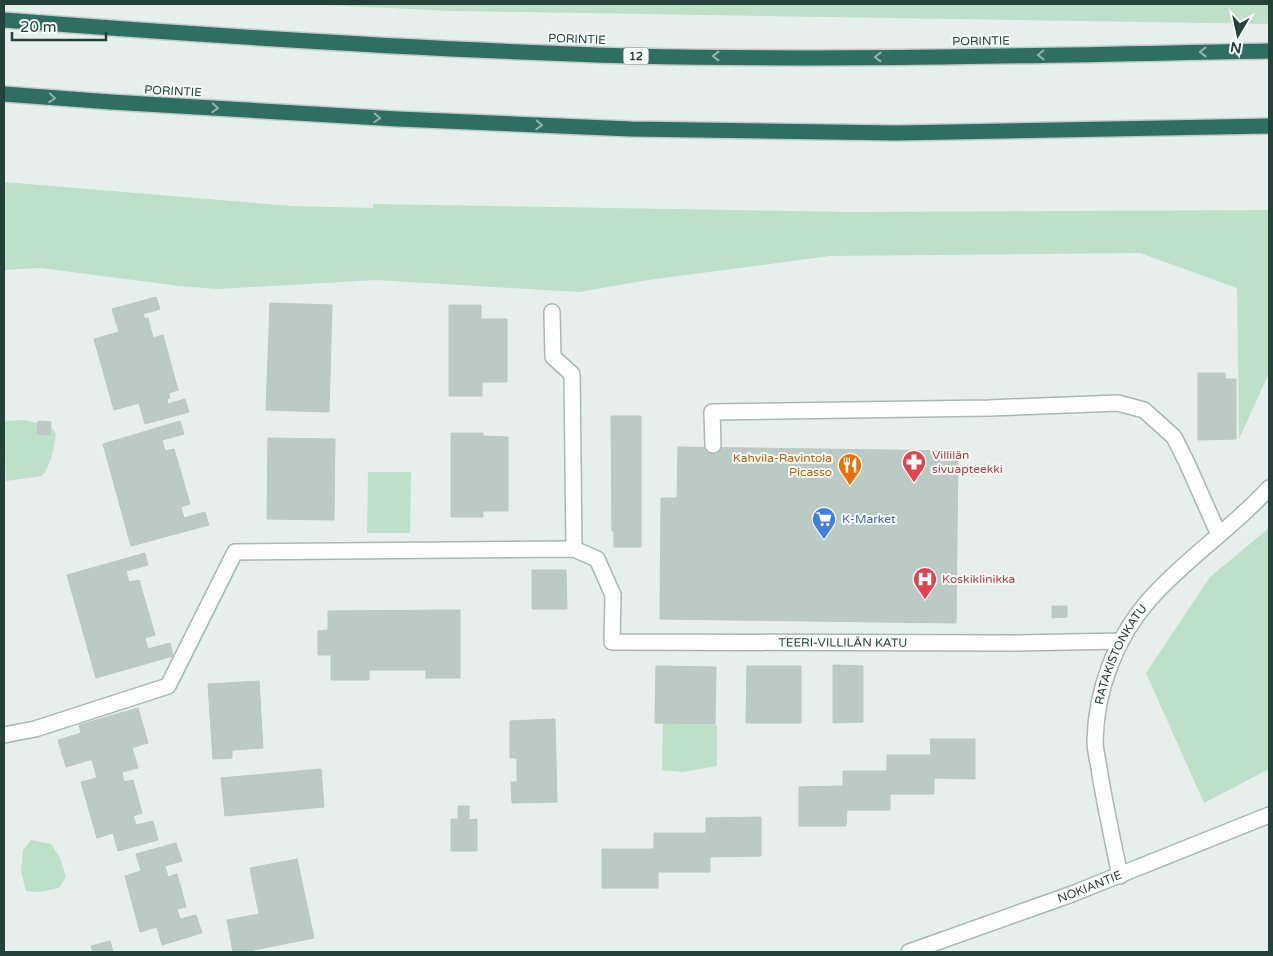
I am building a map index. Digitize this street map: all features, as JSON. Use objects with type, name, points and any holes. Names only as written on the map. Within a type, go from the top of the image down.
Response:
[{"type":"highway","name":"PORINTIE","points":[[4,20],[403,48],[634,56],[891,57],[1269,51]]},
{"type":"highway","name":"PORINTIE","points":[[4,94],[388,119],[631,130],[897,133],[1269,126]]},
{"type":"street","points":[[4,735],[35,729],[168,686],[235,552],[574,549],[572,374],[553,357],[552,312]]},
{"type":"street","points":[[713,445],[712,412],[989,408],[1118,403],[1144,410],[1174,437],[1219,535]]},
{"type":"street","name":"RATAKISTONKATU","points":[[1120,876],[1104,802],[1095,742],[1102,690],[1120,641],[1150,600],[1269,488]]},
{"type":"street","name":"TEERI-VILLILÄN KATU","points":[[574,549],[597,559],[613,595],[612,642],[1014,643],[1120,641]]},
{"type":"street","name":"NOKIANTIE","points":[[909,952],[1003,920],[1120,876],[1269,816]]},
{"type":"green space","points":[[299,4],[1269,4],[1269,24],[455,11]]},
{"type":"green space","points":[[4,182],[291,206],[373,208],[373,204],[849,212],[1269,210],[1269,373],[1239,439],[1237,288],[1140,253],[830,256],[648,280],[579,292],[376,280],[217,289],[179,286],[41,268],[4,270]]},
{"type":"green space","points":[[26,420],[52,428],[56,434],[52,456],[42,476],[6,481],[4,421]]},
{"type":"green space","points":[[368,472],[411,472],[410,533],[367,533]]},
{"type":"green space","points":[[1269,528],[1269,769],[1204,803],[1146,673],[1210,577]]},
{"type":"green space","points":[[663,723],[717,725],[717,766],[683,772],[662,770]]},
{"type":"green space","points":[[31,840],[51,844],[60,858],[66,877],[59,888],[40,892],[26,891],[21,871],[23,850]]},
{"type":"building","points":[[156,297],[160,309],[143,314],[145,319],[148,318],[153,338],[163,335],[178,390],[169,393],[168,404],[185,399],[189,412],[145,424],[139,403],[114,410],[94,339],[119,332],[112,309]]},
{"type":"building","points":[[270,303],[332,305],[329,412],[266,410]]},
{"type":"building","points":[[449,305],[481,305],[481,319],[507,319],[507,382],[482,382],[482,396],[449,396]]},
{"type":"building","points":[[1198,373],[1225,373],[1225,379],[1236,379],[1236,439],[1198,440]]},
{"type":"building","points":[[611,416],[641,416],[641,547],[614,547],[614,531],[612,531]]},
{"type":"building","points":[[38,421],[51,422],[50,435],[37,434]]},
{"type":"building","points":[[180,421],[184,434],[162,440],[165,451],[174,449],[190,504],[181,507],[184,518],[205,512],[209,525],[131,546],[103,444]]},
{"type":"building","points":[[451,433],[483,433],[483,436],[508,437],[508,511],[483,511],[483,517],[451,517]]},
{"type":"building","points":[[268,438],[335,439],[334,520],[267,519]]},
{"type":"building","points":[[678,447],[958,451],[956,623],[660,619],[661,498],[677,498]]},
{"type":"building","points":[[145,553],[148,565],[126,571],[129,582],[139,580],[155,635],[145,638],[148,649],[170,643],[173,656],[96,678],[67,575]]},
{"type":"building","points":[[532,570],[566,570],[567,609],[532,609]]},
{"type":"building","points":[[1052,606],[1067,606],[1067,617],[1052,618]]},
{"type":"building","points":[[460,610],[460,678],[426,678],[426,670],[369,670],[369,680],[331,680],[331,655],[318,655],[318,631],[328,630],[328,611]]},
{"type":"building","points":[[833,665],[863,666],[863,722],[833,723]]},
{"type":"building","points":[[656,666],[716,667],[715,724],[655,723]]},
{"type":"building","points":[[747,666],[801,666],[801,723],[746,723]]},
{"type":"building","points":[[259,681],[263,748],[232,750],[232,758],[213,759],[208,684]]},
{"type":"building","points":[[138,708],[148,743],[66,767],[58,740],[81,733],[79,725]]},
{"type":"building","points":[[555,719],[557,802],[512,803],[511,782],[517,782],[517,758],[510,758],[510,721]]},
{"type":"building","points":[[930,739],[975,739],[975,779],[934,778],[934,794],[890,794],[890,810],[847,810],[846,826],[799,826],[799,787],[843,786],[843,771],[887,771],[887,755],[931,755]]},
{"type":"building","points":[[132,748],[138,768],[122,772],[124,782],[133,780],[142,813],[133,816],[136,825],[153,821],[158,840],[118,851],[113,833],[97,838],[81,782],[97,778],[92,760]]},
{"type":"building","points":[[321,769],[324,807],[225,816],[221,778]]},
{"type":"building","points":[[458,806],[469,806],[469,820],[477,819],[477,851],[451,851],[451,819],[458,819]]},
{"type":"building","points":[[761,817],[761,856],[710,857],[710,872],[658,872],[658,888],[602,888],[602,849],[654,849],[654,833],[706,833],[706,818]]},
{"type":"building","points":[[176,843],[182,861],[165,866],[168,877],[177,874],[186,907],[177,909],[180,919],[196,915],[202,933],[162,945],[157,927],[140,932],[125,876],[141,871],[136,854]]},
{"type":"building","points":[[297,859],[314,938],[244,952],[233,952],[227,920],[259,914],[250,868]]},
{"type":"building","points":[[110,941],[113,952],[93,952],[91,946]]},
{"type":"place","name":"Villilän sivuapteekki","points":[[914,483]]},
{"type":"place","name":"Kahvila-Ravintola Picasso","points":[[850,486]]},
{"type":"place","name":"K-Market","points":[[824,540]]},
{"type":"place","name":"Koskiklinikka","points":[[925,600]]}]
